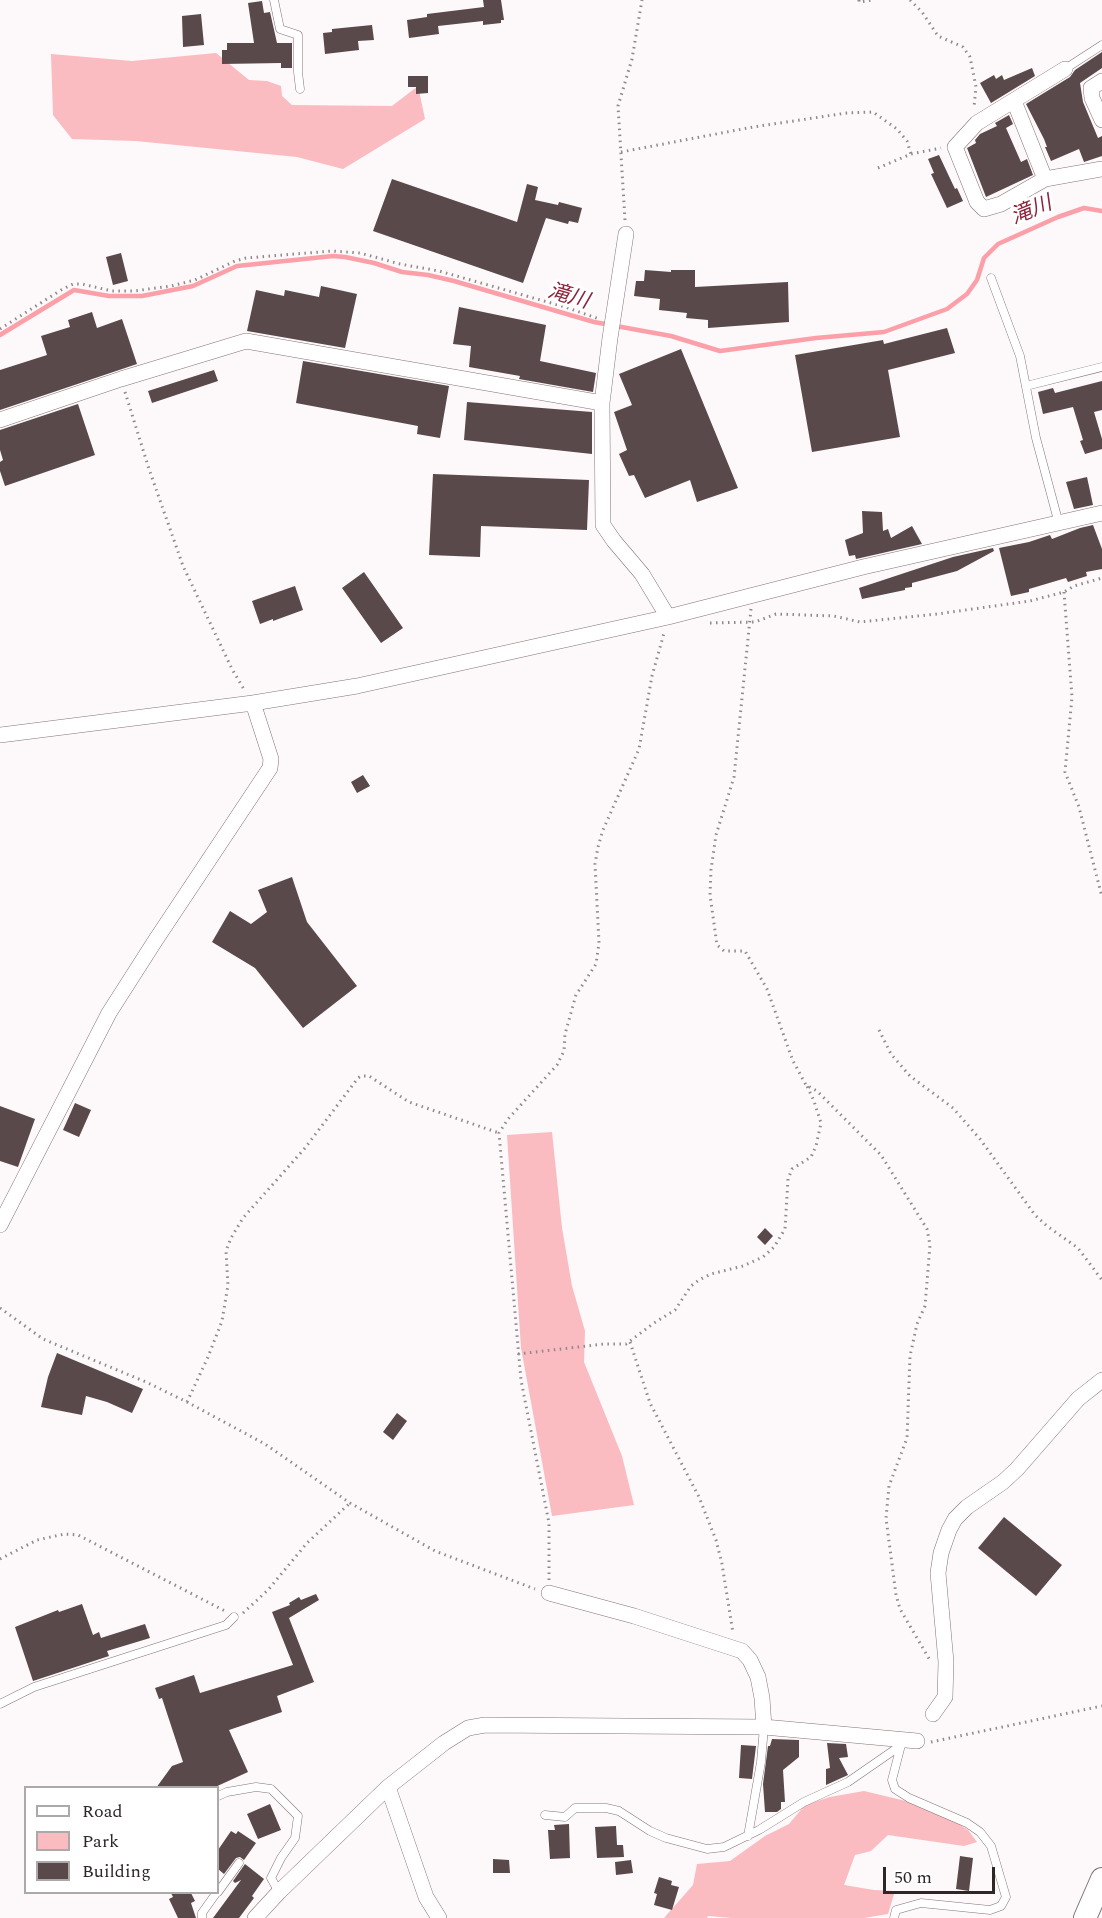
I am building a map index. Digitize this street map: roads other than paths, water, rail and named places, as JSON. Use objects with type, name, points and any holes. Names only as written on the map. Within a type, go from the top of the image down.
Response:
[{"type":"main road","points":[[1085,1918],[1102,1879]]},
{"type":"main road","points":[[1100,1918],[1102,1914]]},
{"type":"street","points":[[1065,69],[977,123],[955,147],[977,202],[984,209],[1001,204],[1045,179],[1102,169]]},
{"type":"street","points":[[1102,81],[1091,88],[1092,98],[1102,120]]},
{"type":"street","points":[[1014,101],[1045,179]]},
{"type":"street","points":[[626,234],[602,403],[603,525],[642,574],[668,617]]},
{"type":"street","points":[[0,420],[246,341],[602,403]]},
{"type":"street","points":[[0,735],[253,703],[357,686],[668,617],[863,567],[1102,513]]},
{"type":"street","points":[[0,1225],[109,1013],[270,768],[271,759],[253,703]]},
{"type":"street","points":[[933,1714],[945,1697],[946,1662],[938,1573],[941,1553],[949,1530],[955,1519],[967,1507],[1003,1482],[1017,1469],[1078,1399],[1102,1380]]},
{"type":"street","points":[[549,1593],[633,1616],[742,1651],[750,1660],[758,1677],[764,1727]]},
{"type":"street","points":[[255,1918],[388,1787],[444,1743],[468,1728],[485,1725],[764,1727],[907,1742]]},
{"type":"street","points":[[388,1787],[426,1897],[439,1918]]},
{"type":"lane","points":[[274,0],[280,29],[298,35],[300,89]]},
{"type":"lane","points":[[1065,69],[1102,45]]},
{"type":"lane","points":[[991,278],[1020,356],[1036,438],[1059,524]]},
{"type":"lane","points":[[1026,386],[1102,367]]},
{"type":"lane","points":[[0,1704],[34,1687],[226,1625],[234,1617]]},
{"type":"lane","points":[[748,1836],[761,1762],[764,1727]]},
{"type":"lane","points":[[545,1815],[566,1817],[575,1808],[606,1808],[619,1811],[650,1831],[666,1838],[707,1849],[724,1847],[748,1836],[804,1802],[848,1782],[907,1742]]},
{"type":"lane","points":[[894,1918],[896,1910],[921,1903],[990,1910],[1001,1906],[1006,1897],[991,1846],[980,1832],[967,1823],[909,1798],[895,1789],[892,1780],[907,1742]]},
{"type":"lane","points":[[219,1796],[226,1792],[256,1787],[271,1789],[298,1816],[295,1838],[271,1878],[279,1892]]},
{"type":"lane","points":[[219,1888],[239,1863]]},
{"type":"lane","points":[[202,1918],[202,1913],[214,1894]]},
{"type":"waterway","name":"滝川","points":[[0,335],[74,290],[109,296],[142,296],[193,286],[237,266],[333,256],[454,281],[594,322],[671,336],[720,351],[816,338],[884,332],[947,309],[967,294],[977,280],[984,258],[998,244],[1084,208],[1102,211]]}]
